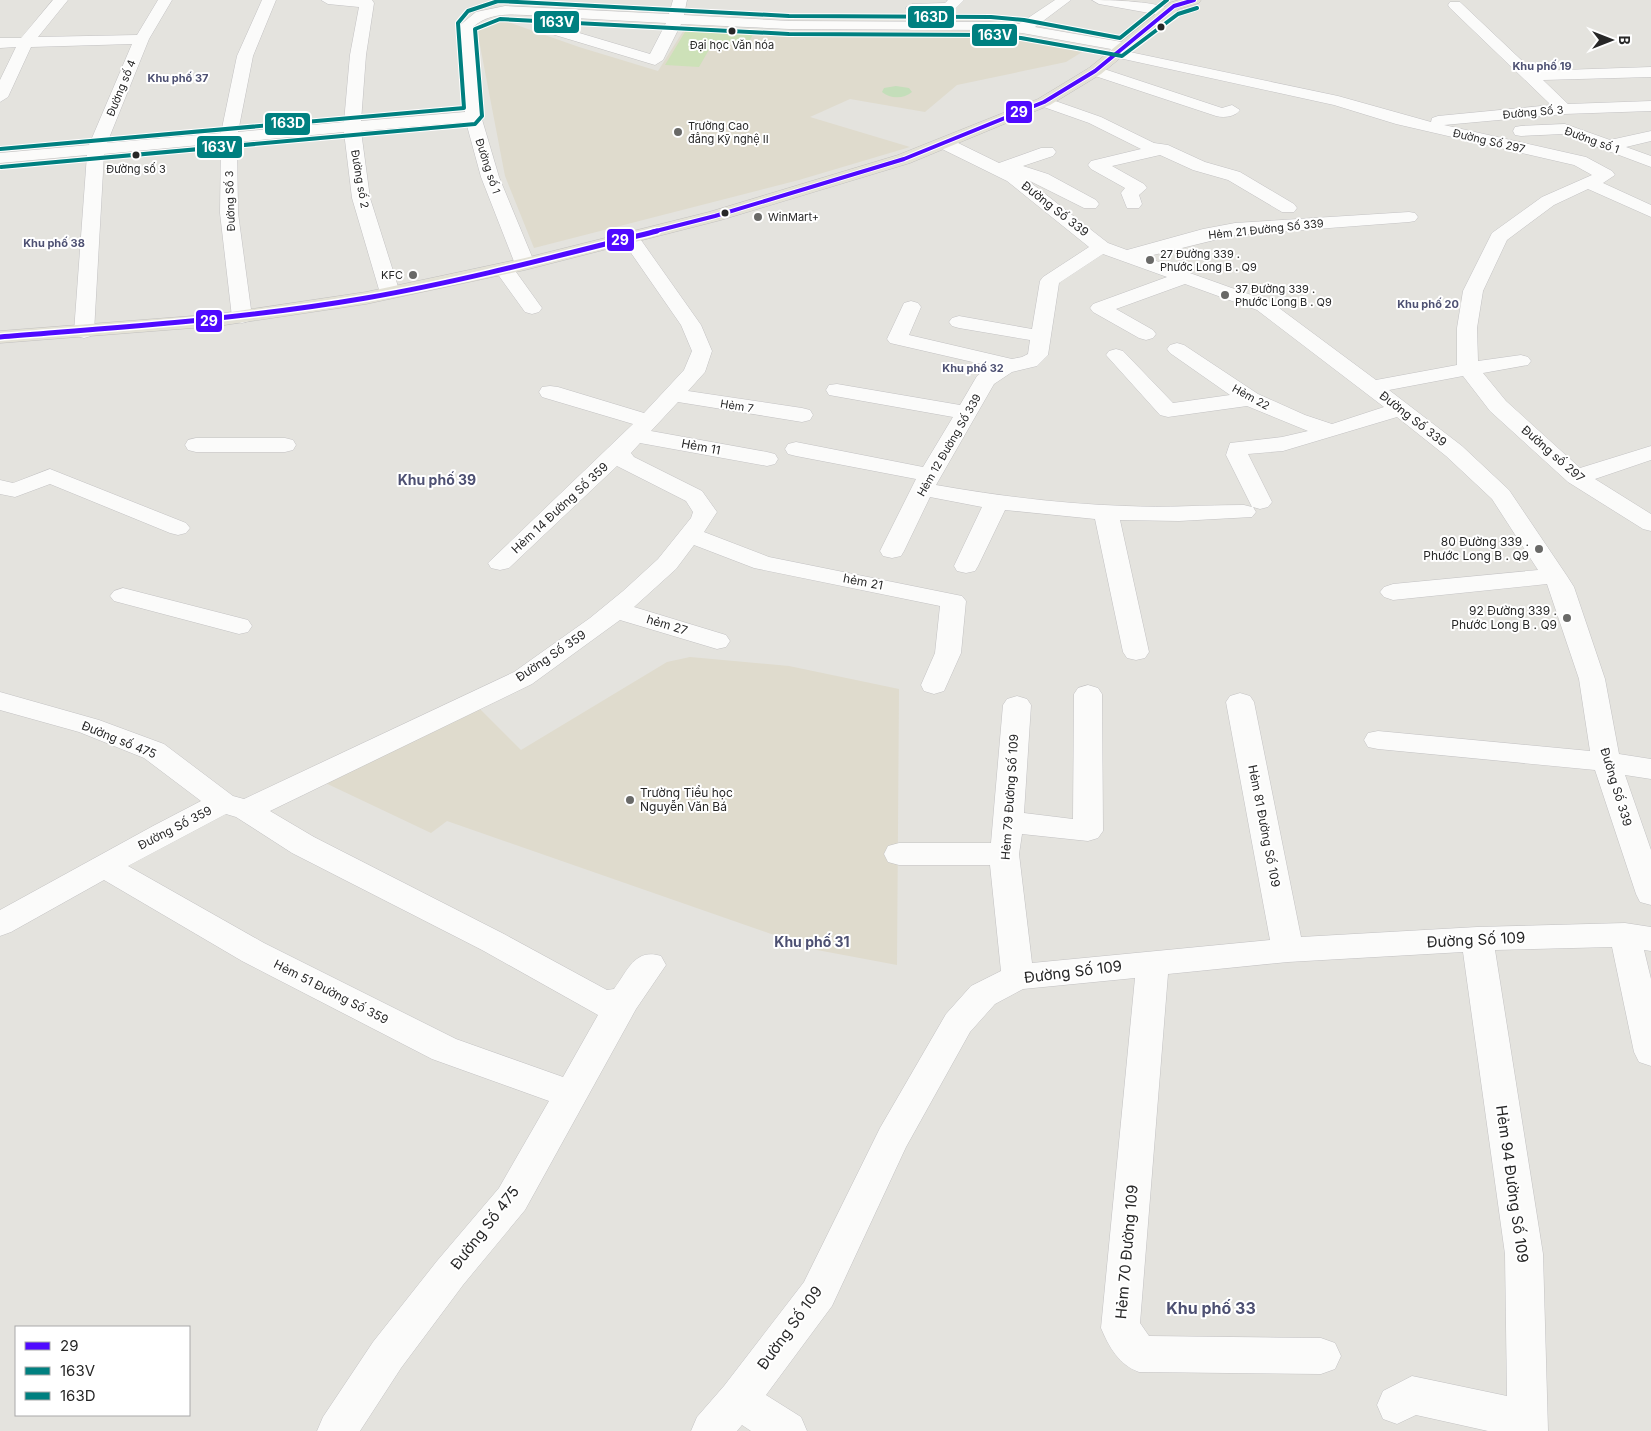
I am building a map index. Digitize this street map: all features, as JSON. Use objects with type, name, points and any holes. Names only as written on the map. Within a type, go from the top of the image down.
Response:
[{"type":"main road","points":[[0,337],[84,332],[242,317],[390,292],[504,269],[715,216],[871,170],[946,144],[1044,102],[1095,71],[1118,50],[1155,8],[1194,0]]},
{"type":"street","points":[[0,97],[26,42],[61,0]]},
{"type":"street","name":"Đường số 4","points":[[84,332],[96,149],[142,38],[165,0]]},
{"type":"street","name":"Đường Số 3","points":[[242,317],[229,213],[229,137],[244,56],[269,0]]},
{"type":"street","name":"Đường số 2","points":[[328,0],[367,3],[358,55],[352,126],[361,198],[390,292]]},
{"type":"street","points":[[552,12],[540,26],[656,60],[675,20],[680,0]]},
{"type":"street","points":[[1022,29],[1064,0]]},
{"type":"street","points":[[1099,0],[1155,8]]},
{"type":"street","points":[[711,9],[953,4]]},
{"type":"street","points":[[1455,5],[1564,109]]},
{"type":"street","name":"Đường Số 297","points":[[484,14],[499,10],[789,25],[990,26],[1022,29],[1338,101],[1440,130],[1580,161],[1606,175],[1548,202],[1499,237],[1473,291],[1467,328],[1468,369]]},
{"type":"street","name":"Đường số 1","points":[[484,14],[472,19],[466,26],[473,116],[490,177],[525,264]]},
{"type":"street","points":[[0,43],[142,38]]},
{"type":"street","points":[[1095,71],[1222,113],[1232,110]]},
{"type":"street","points":[[1529,76],[1651,72]]},
{"type":"street","points":[[1044,102],[1095,120],[1150,147],[1162,149],[1199,166],[1234,176],[1288,208]]},
{"type":"street","name":"Đường Số 3","points":[[1414,123],[1564,109],[1651,106]]},
{"type":"street","points":[[0,158],[473,116]]},
{"type":"street","name":"Đường số 1","points":[[1440,130],[1506,131],[1565,129],[1651,162]]},
{"type":"street","points":[[1607,146],[1651,136]]},
{"type":"street","name":"Đường Số 339","points":[[946,144],[1000,168],[1101,247],[1264,306],[1454,451],[1501,495],[1561,587],[1592,679],[1606,762],[1651,894]]},
{"type":"street","points":[[1133,204],[1130,193],[1138,188],[1097,165],[1162,149]]},
{"type":"street","points":[[1000,168],[1047,152]]},
{"type":"street","points":[[1000,168],[1042,178],[1090,204]]},
{"type":"street","points":[[1589,183],[1651,212]]},
{"type":"street","name":"Hẻm 21 Đường Số 339","points":[[1126,256],[1203,235],[1235,229],[1409,216]]},
{"type":"street","points":[[619,452],[694,372],[702,351],[691,325],[629,237]]},
{"type":"street","name":"Hẻm 12 Đường Số 339","points":[[892,551],[926,482],[985,381],[995,371],[1012,365],[1025,364],[1033,361],[1038,356],[1050,280],[1101,247]]},
{"type":"street","points":[[504,269],[532,308]]},
{"type":"street","points":[[1146,334],[1100,308],[1186,277]]},
{"type":"street","points":[[910,307],[897,338],[1012,365]]},
{"type":"street","points":[[959,322],[1040,336]]},
{"type":"street","name":"Hẻm 22","points":[[1177,349],[1250,399],[1297,420],[1332,432]]},
{"type":"street","points":[[1116,355],[1168,410],[1250,399]]},
{"type":"street","points":[[1372,387],[1521,361]]},
{"type":"street","name":"Đường số 297","points":[[1468,369],[1498,406],[1576,477],[1651,524]]},
{"type":"street","points":[[837,390],[966,413]]},
{"type":"street","name":"Hẻm 11","points":[[550,392],[642,428],[767,460]]},
{"type":"street","name":"Hẻm 7","points":[[673,395],[802,415]]},
{"type":"street","points":[[796,449],[926,482],[996,503],[1106,513],[1157,514],[1252,507],[1237,455],[1238,448],[1283,444],[1332,432],[1400,409]]},
{"type":"street","points":[[196,445],[285,445]]},
{"type":"street","name":"Đường Số 359","points":[[0,924],[104,866],[523,678],[616,610],[667,564],[691,535],[705,512],[702,504],[694,496],[626,462],[619,452]]},
{"type":"street","name":"Hẻm 14 Đường Số 359","points":[[500,563],[619,452]]},
{"type":"street","points":[[1576,477],[1651,453]]},
{"type":"street","points":[[0,487],[15,490],[50,476],[178,528]]},
{"type":"street","points":[[1623,507],[1651,500]]},
{"type":"street","points":[[966,566],[996,503]]},
{"type":"street","points":[[1106,513],[1136,652]]},
{"type":"street","name":"hẻm 21","points":[[691,535],[763,563],[953,601],[948,653],[934,685]]},
{"type":"street","points":[[1393,592],[1555,576]]},
{"type":"street","points":[[123,596],[239,626]]},
{"type":"street","name":"hẻm 27","points":[[616,610],[717,641]]},
{"type":"street","points":[[1009,822],[1088,831],[1088,694]]},
{"type":"street","name":"Đường số 475","points":[[2,701],[89,726],[154,751],[235,806],[302,845],[493,942],[603,1004],[624,1000]]},
{"type":"street","name":"Hẻm 81 Đường Số 109","points":[[1240,702],[1288,950]]},
{"type":"street","name":"Hẻm 79 Đường Số 109","points":[[1017,706],[1009,822],[1004,854],[1018,977]]},
{"type":"street","points":[[1378,740],[1606,762],[1651,769]]},
{"type":"street","points":[[899,854],[1004,854]]},
{"type":"street","name":"Hẻm 51 Đường Số 359","points":[[104,866],[253,952],[444,1049],[571,1094]]},
{"type":"street","points":[[1638,937],[1651,1052]]},
{"type":"street","name":"Đường Số 109","points":[[711,1431],[738,1400],[818,1294],[892,1139],[958,1023],[983,995],[1018,977],[1288,950],[1477,939],[1638,937]]},
{"type":"street","name":"Hẻm 94 Đường Số 109","points":[[1477,939],[1524,1254],[1528,1425]]},
{"type":"street","name":"Hẻm 70 Đường 109","points":[[1153,962],[1120,1328],[1139,1354],[1321,1356]]},
{"type":"street","name":"Đường Số 475","points":[[337,1431],[388,1355],[450,1273],[512,1199],[624,1000],[650,965]]},
{"type":"street","points":[[1397,1405],[1412,1395],[1528,1425]]},
{"type":"street","points":[[738,1400],[787,1431]]},
{"type":"shaded area","name":"Trường Cao đẳng Kỹ nghệ II","points":[[502,20],[579,47],[658,71],[687,25],[782,31],[978,31],[993,37],[1043,39],[1087,49],[1066,62],[957,85],[925,112],[850,99],[810,117],[910,147],[799,180],[534,248],[505,176],[477,30],[480,24]]},
{"type":"shaded area","name":"Trường Tiểu học Nguyễn Văn Bá","points":[[690,657],[789,666],[899,689],[897,965],[817,950],[447,821],[431,833],[317,779],[477,706],[521,750],[667,662]]},
{"type":"green space","points":[[688,27],[755,31],[748,43],[714,41],[699,67],[665,65]]},
{"type":"green space","points":[[896,86],[909,88],[912,92],[905,96],[897,97],[889,96],[882,92],[884,88]]},
{"type":"transit line","name":"163D","points":[[0,149],[464,108],[458,23],[468,11],[498,1],[789,16],[991,17],[1024,20],[1120,38],[1167,0]]},
{"type":"transit line","name":"29","points":[[0,337],[218,320],[366,298],[525,264],[715,216],[904,159],[1044,102],[1095,71],[1174,6],[1194,0]]},
{"type":"transit line","name":"163V","points":[[1,167],[475,124],[482,116],[475,29],[500,19],[789,34],[990,35],[1021,38],[1122,56],[1178,14],[1197,8]]},
{"type":"place","name":"Đại học Văn hóa","points":[[732,31]]},
{"type":"place","name":"Trường Cao đẳng Kỹ nghệ II","points":[[678,132]]},
{"type":"place","name":"Đường số 3","points":[[136,155]]},
{"type":"place","name":"WinMart+","points":[[758,217]]},
{"type":"place","name":"27 Đường 339 . Phước Long B . Q9","points":[[1150,260]]},
{"type":"place","name":"KFC","points":[[413,275]]},
{"type":"place","name":"37 Đường 339 . Phước Long B . Q9","points":[[1225,295]]},
{"type":"place","name":"80 Đường 339 . Phước Long B . Q9","points":[[1539,549]]},
{"type":"place","name":"92 Đường 339 . Phước Long B . Q9","points":[[1567,618]]},
{"type":"place","name":"Trường Tiểu học Nguyễn Văn Bá","points":[[630,800]]},
{"type":"district","name":"Khu phố 19","points":[[1542,66]]},
{"type":"district","name":"Khu phố 37","points":[[178,78]]},
{"type":"district","name":"Khu phố 38","points":[[54,243]]},
{"type":"district","name":"Khu phố 20","points":[[1428,304]]},
{"type":"district","name":"Khu phố 32","points":[[973,368]]},
{"type":"district","name":"Khu phố 39","points":[[437,480]]},
{"type":"district","name":"Khu phố 31","points":[[812,942]]},
{"type":"district","name":"Khu phố 33","points":[[1211,1308]]}]
